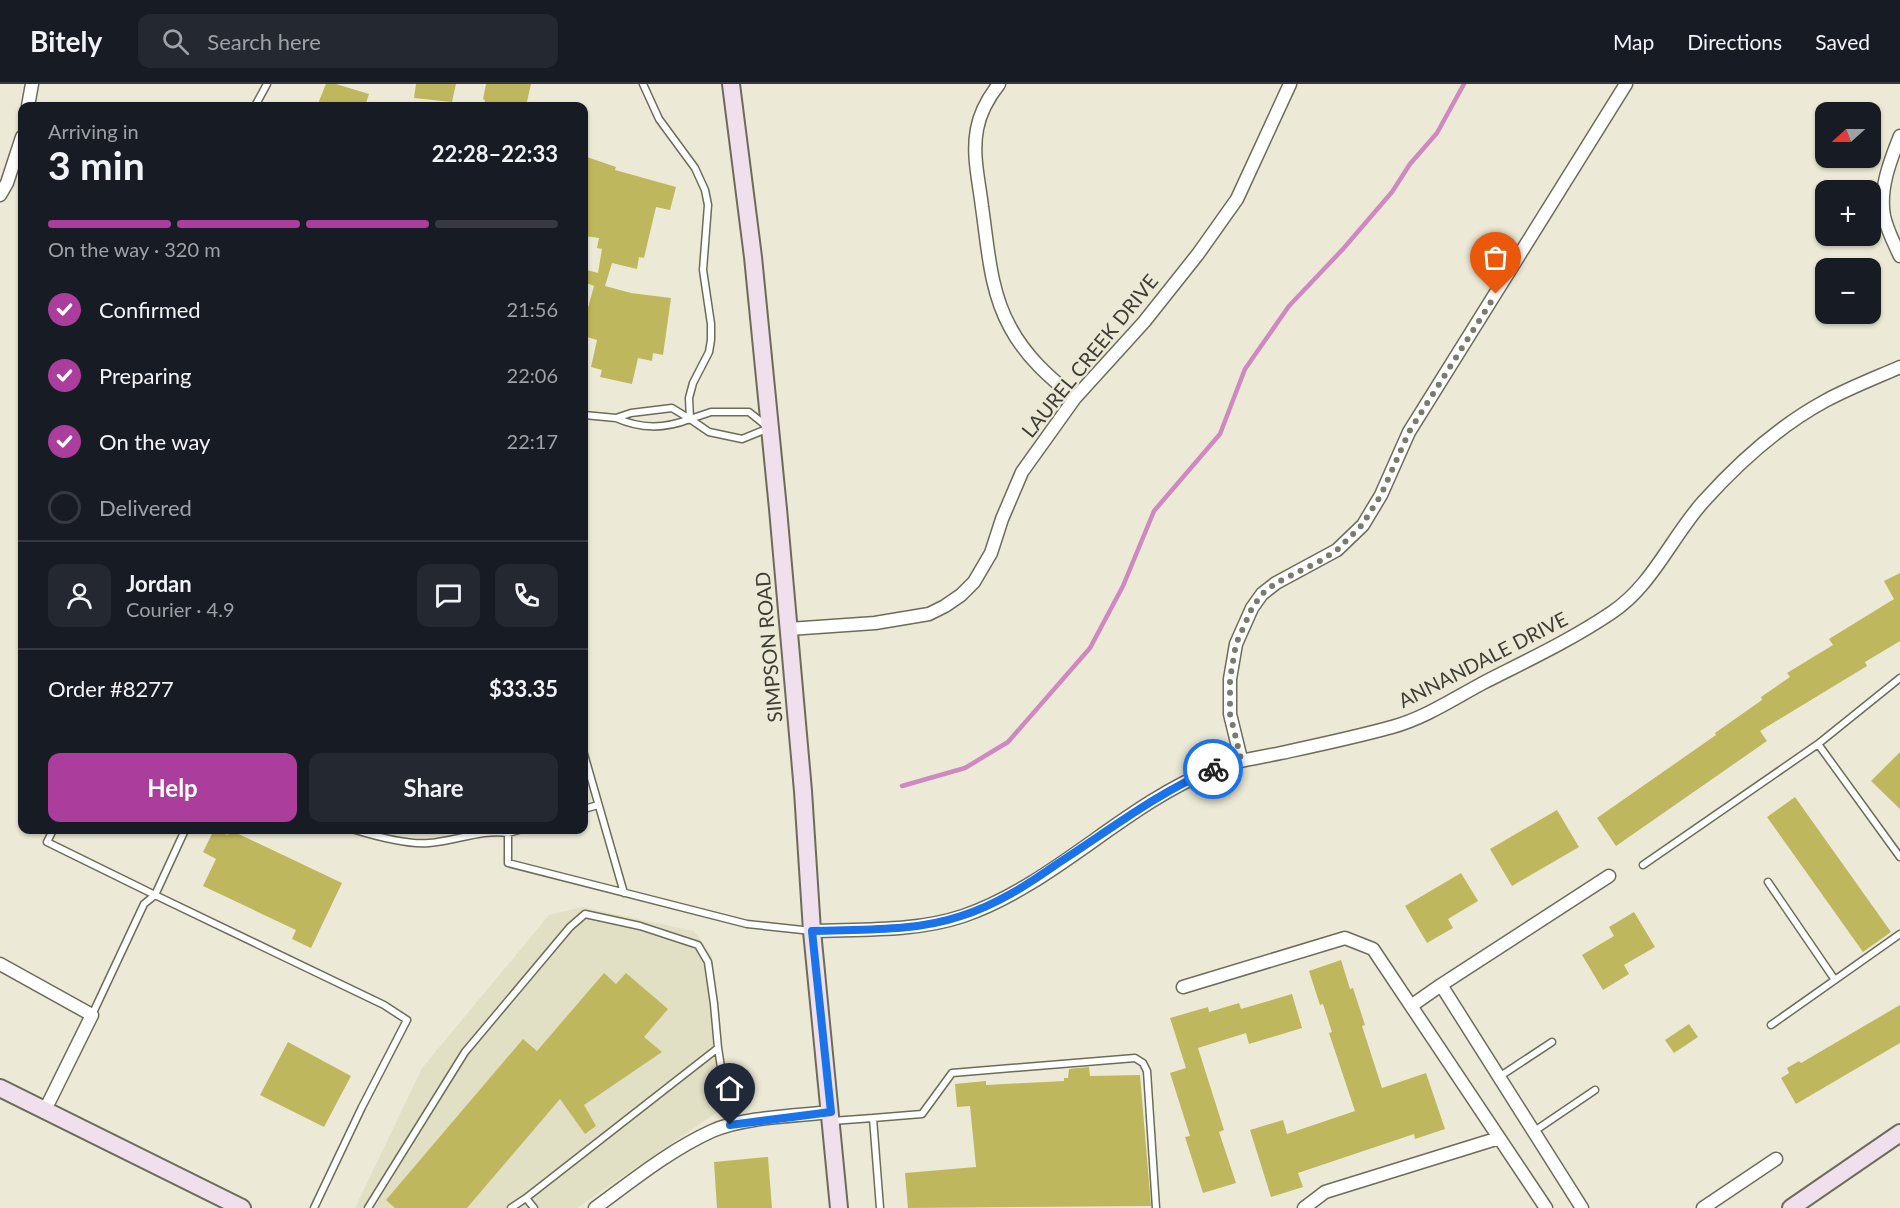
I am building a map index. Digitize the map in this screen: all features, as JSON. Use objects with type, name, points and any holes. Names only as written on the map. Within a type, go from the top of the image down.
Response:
[{"type":"street","points":[[29,102],[32,84]]},
{"type":"street","name":"SIMPSON ROAD","points":[[731,84],[753,257],[789,628],[812,931],[839,1208]]},
{"type":"street","points":[[999,84],[982,111],[975,146],[991,270],[997,295],[1010,328],[1029,357],[1075,398]]},
{"type":"street","name":"LAUREL CREEK DRIVE","points":[[789,628],[875,623],[929,614],[961,595],[974,582],[991,553],[1002,519],[1022,472],[1075,398],[1144,322],[1198,254],[1237,199],[1290,84]]},
{"type":"street","points":[[1241,759],[1230,714],[1230,679],[1236,644],[1252,608],[1262,594],[1276,583],[1337,550],[1351,538],[1373,511],[1409,432],[1626,84]]},
{"type":"street","points":[[1900,136],[1885,180],[1883,198],[1884,215],[1900,256]]},
{"type":"street","points":[[0,195],[7,183],[18,149]]},
{"type":"street","name":"ANNANDALE DRIVE","points":[[812,931],[914,927],[960,917],[1022,888],[1194,777],[1241,759],[1280,753],[1382,729],[1422,717],[1578,633],[1614,611],[1639,590],[1702,502],[1747,458],[1788,423],[1827,400],[1900,367]]},
{"type":"street","points":[[1411,1006],[1609,876]]},
{"type":"street","points":[[1183,987],[1345,938],[1373,949],[1546,1208]]},
{"type":"street","points":[[0,964],[92,1016],[45,1110]]},
{"type":"street","points":[[1441,985],[1582,1208]]},
{"type":"street","points":[[0,1088],[242,1208]]},
{"type":"street","points":[[596,1208],[661,1160],[712,1131],[730,1125],[831,1116]]},
{"type":"street","points":[[1791,1208],[1900,1133]]},
{"type":"street","points":[[1304,1208],[1325,1192],[1499,1138]]},
{"type":"street","points":[[1703,1208],[1776,1160]]},
{"type":"lane","points":[[257,102],[267,84]]},
{"type":"lane","points":[[643,84],[659,119],[695,168],[705,190],[708,205],[703,270],[711,324],[711,340],[709,352],[693,383],[689,398],[690,419]]},
{"type":"lane","points":[[588,415],[616,417],[631,412],[672,408],[690,419],[709,432],[742,440],[769,428],[749,412],[711,412],[690,419],[671,426],[632,425],[616,417]]},
{"type":"lane","points":[[1643,865],[1818,744],[1900,678]]},
{"type":"lane","points":[[1818,744],[1900,857]]},
{"type":"lane","points":[[588,769],[624,893]]},
{"type":"lane","points":[[588,808],[598,805]]},
{"type":"lane","points":[[51,834],[47,842],[384,1005],[407,1020],[314,1208]]},
{"type":"lane","points":[[92,1016],[144,904],[155,895],[183,834]]},
{"type":"lane","points":[[368,834],[428,843],[478,834]]},
{"type":"lane","points":[[508,834],[508,863],[747,924],[812,931]]},
{"type":"lane","points":[[1768,882],[1835,980]]},
{"type":"lane","points":[[368,1208],[465,1052],[570,927],[585,914],[640,926],[698,945],[708,962],[730,1125]]},
{"type":"lane","points":[[1771,1024],[1900,934]]},
{"type":"lane","points":[[1499,1078],[1552,1042]]},
{"type":"lane","points":[[511,1208],[718,1048]]},
{"type":"lane","points":[[831,1116],[873,1118],[922,1114],[952,1073],[1135,1058],[1143,1063],[1147,1071],[1155,1208]]},
{"type":"lane","points":[[1533,1132],[1595,1090]]},
{"type":"lane","points":[[873,1118],[880,1208]]},
{"type":"lane","points":[[526,1198],[534,1208]]},
{"type":"shaded area","points":[[582,907],[694,931],[712,956],[719,1111],[577,1208],[355,1208],[422,1068],[549,915]]},
{"type":"building","points":[[326,84],[336,84],[369,94],[366,102],[319,102]]},
{"type":"building","points":[[416,84],[456,84],[452,102],[414,98]]},
{"type":"building","points":[[486,84],[531,84],[527,102],[485,102],[483,99]]},
{"type":"building","points":[[588,157],[616,167],[615,170],[676,187],[670,210],[656,207],[644,258],[639,257],[637,269],[612,263],[605,286],[631,293],[671,298],[663,355],[653,353],[652,361],[638,358],[632,384],[600,377],[602,370],[591,367],[597,340],[588,337],[588,308],[594,286],[588,284],[588,270],[598,273],[602,249],[597,248],[599,238],[588,237]]},
{"type":"building","points":[[1900,573],[1900,641],[1865,662],[1867,666],[1760,731],[1767,741],[1616,846],[1597,818],[1762,700],[1761,697],[1790,677],[1787,673],[1833,645],[1829,639],[1894,599],[1884,581]]},
{"type":"building","points":[[1900,752],[1900,809],[1871,781]]},
{"type":"building","points":[[1795,797],[1891,932],[1863,952],[1767,817]]},
{"type":"building","points":[[1557,810],[1579,847],[1512,886],[1490,849]]},
{"type":"building","points":[[212,834],[238,834],[342,883],[311,948],[292,939],[296,930],[203,886],[216,859],[203,852]]},
{"type":"building","points":[[1461,873],[1478,901],[1448,919],[1453,928],[1427,943],[1405,906]]},
{"type":"building","points":[[1634,912],[1655,947],[1624,965],[1629,974],[1603,990],[1582,955],[1614,936],[1609,927]]},
{"type":"building","points":[[1341,960],[1365,1025],[1362,1026],[1382,1088],[1426,1073],[1445,1129],[1415,1139],[1414,1134],[1298,1173],[1303,1187],[1271,1197],[1250,1130],[1283,1120],[1287,1134],[1355,1111],[1329,1033],[1332,1032],[1323,1004],[1320,1005],[1309,971]]},
{"type":"building","points":[[604,973],[616,984],[626,973],[668,1009],[644,1037],[662,1052],[584,1105],[596,1126],[585,1134],[560,1099],[467,1208],[395,1208],[386,1200],[523,1039],[537,1051]]},
{"type":"building","points":[[1292,994],[1302,1028],[1249,1044],[1246,1033],[1198,1048],[1224,1130],[1219,1132],[1236,1183],[1203,1193],[1185,1137],[1190,1136],[1170,1073],[1186,1068],[1170,1018],[1208,1007],[1209,1012],[1239,1003],[1241,1009]]},
{"type":"building","points":[[1900,1005],[1900,1043],[1796,1104],[1781,1078],[1789,1073],[1787,1068],[1799,1061],[1801,1063]]},
{"type":"building","points":[[1689,1024],[1698,1037],[1674,1053],[1665,1040]]},
{"type":"building","points":[[288,1042],[351,1076],[324,1127],[260,1095]]},
{"type":"building","points":[[1089,1067],[1090,1076],[1140,1075],[1151,1206],[908,1208],[905,1173],[976,1167],[970,1106],[957,1107],[955,1084],[986,1081],[986,1085],[1064,1081],[1064,1078],[1068,1078],[1069,1069]]},
{"type":"building","points":[[768,1157],[772,1208],[717,1208],[714,1162]]},
{"type":"waterway","points":[[902,786],[965,768],[1008,742],[1090,648],[1123,586],[1154,511],[1220,434],[1245,369],[1289,306],[1343,249],[1392,192],[1410,164],[1437,133],[1464,84]]},
{"type":"way so far","points":[[1213,769],[1241,759],[1230,714],[1230,679],[1236,644],[1252,608],[1262,594],[1276,583],[1337,550],[1351,538],[1373,511],[1409,432],[1496,294]]},
{"type":"route","points":[[730,1125],[831,1112],[812,931],[914,927],[960,917],[976,911],[1022,888],[1157,799],[1194,777],[1213,769]]}]
